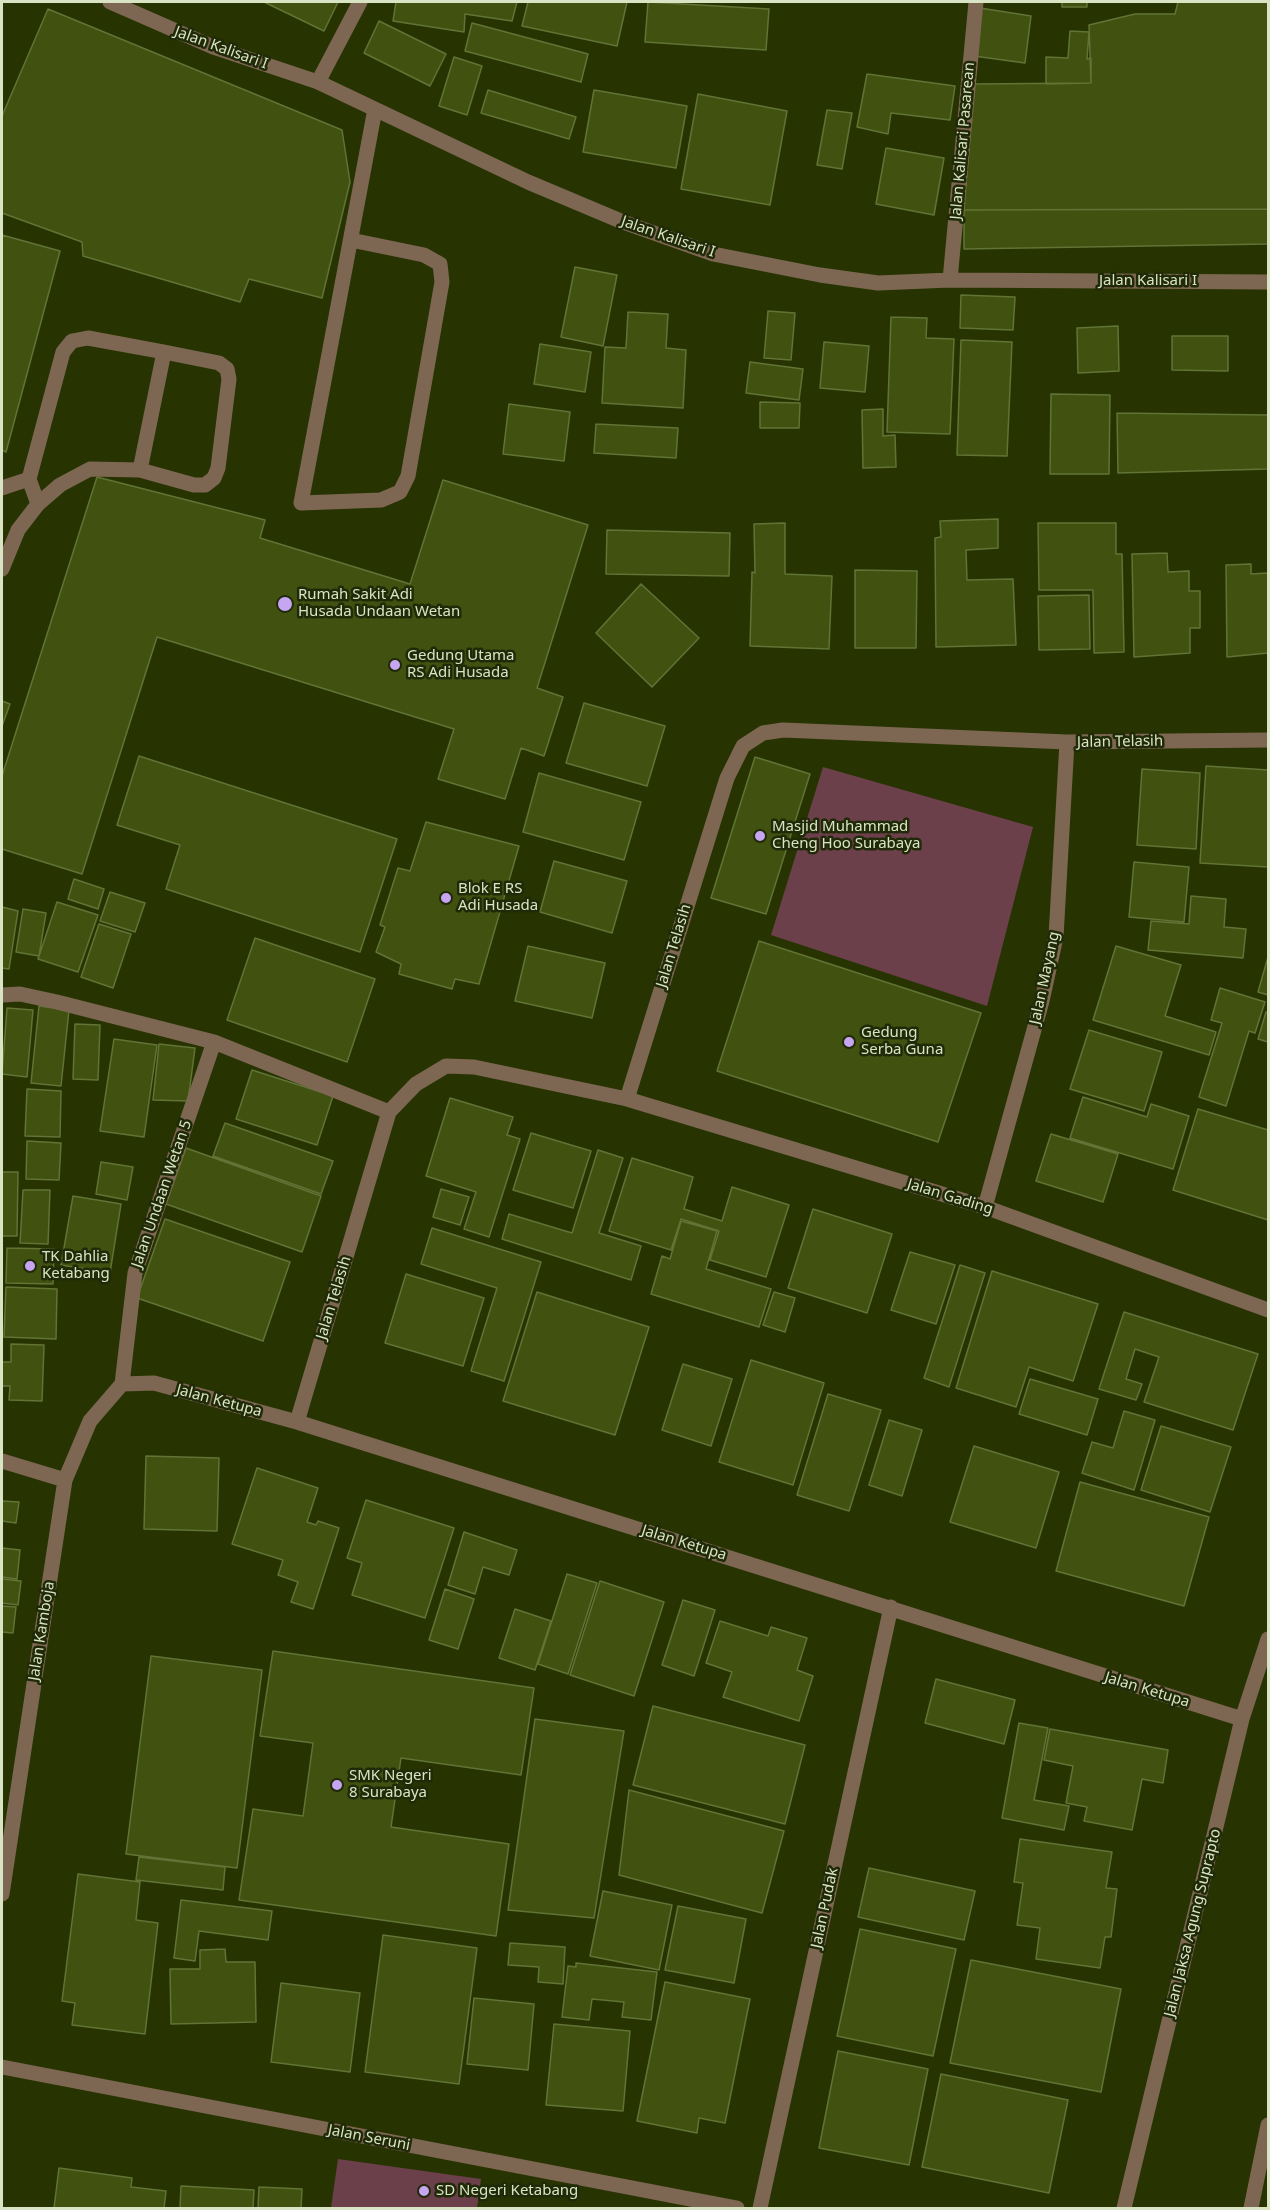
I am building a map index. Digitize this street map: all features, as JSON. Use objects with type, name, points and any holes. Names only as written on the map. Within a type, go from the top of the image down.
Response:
[{"type":"street","name":"Jalan Kalisari I","points":[[110,2],[213,47],[318,82],[528,182],[623,222],[713,254],[820,275],[878,283],[950,280],[1269,282]]},
{"type":"street","points":[[318,82],[360,2]]},
{"type":"street","name":"Jalan Kalisari Pasarean","points":[[950,280],[976,2]]},
{"type":"street","points":[[351,240],[424,255],[440,264],[442,282],[408,476],[400,492],[381,500],[301,502],[375,109]]},
{"type":"street","points":[[2,569],[18,530],[38,504],[60,485],[90,469],[140,470],[194,485],[205,485],[214,478],[218,468],[229,380],[227,369],[219,363],[88,338],[72,341],[63,352],[29,479],[38,504]]},
{"type":"street","points":[[140,470],[164,352]]},
{"type":"street","points":[[2,488],[29,479]]},
{"type":"street","name":"Jalan Telasih","points":[[297,1422],[389,1112],[416,1084],[446,1066],[474,1067],[627,1099],[727,778],[743,746],[763,733],[783,730],[1067,742],[1269,740]]},
{"type":"street","name":"Jalan Mayang","points":[[985,1207],[1042,1001],[1056,937],[1067,742]]},
{"type":"street","points":[[2,995],[20,994],[57,1002],[214,1042],[389,1112]]},
{"type":"street","name":"Jalan Undaan Wetan 5","points":[[122,1384],[135,1273],[214,1042]]},
{"type":"street","name":"Jalan Gading","points":[[627,1099],[985,1207],[1269,1310]]},
{"type":"street","name":"Jalan Ketupa","points":[[122,1384],[154,1383],[297,1422],[1242,1719]]},
{"type":"street","name":"Jalan Kamboja","points":[[2,1894],[65,1480],[90,1421],[122,1384]]},
{"type":"street","points":[[2,1461],[65,1480]]},
{"type":"street","name":"Jalan Pudak","points":[[760,2208],[891,1607]]},
{"type":"street","name":"Jalan Jaksa Agung Suprapto","points":[[1124,2208],[1242,1719],[1269,1639]]},
{"type":"street","name":"Jalan Seruni","points":[[2,2067],[737,2208]]},
{"type":"street","points":[[1251,2208],[1269,2125]]},
{"type":"shaded area","points":[[823,767],[1033,827],[987,1006],[771,935]]},
{"type":"shaded area","points":[[338,2159],[481,2179],[477,2208],[331,2208]]},
{"type":"building","points":[[264,2],[338,2],[324,31]]},
{"type":"building","points":[[396,2],[517,2],[512,21],[465,14],[464,32],[393,21]]},
{"type":"building","points":[[528,2],[627,2],[617,46],[522,26]]},
{"type":"building","points":[[648,2],[769,9],[766,50],[645,42]]},
{"type":"building","points":[[1062,2],[1087,2],[1087,7],[1062,7]]},
{"type":"building","points":[[1178,2],[1268,2],[1268,209],[964,210],[974,84],[1091,83],[1089,25],[1135,14],[1175,14]]},
{"type":"building","points":[[980,8],[1031,16],[1025,63],[974,56]]},
{"type":"building","points":[[48,9],[342,130],[350,182],[322,298],[249,279],[240,302],[83,256],[82,242],[2,213],[2,116]]},
{"type":"building","points":[[379,21],[446,54],[430,86],[364,53]]},
{"type":"building","points":[[472,23],[588,54],[581,82],[465,51]]},
{"type":"building","points":[[1070,31],[1089,32],[1087,59],[1091,58],[1091,83],[1046,84],[1046,57],[1068,58]]},
{"type":"building","points":[[454,57],[482,66],[467,115],[439,106]]},
{"type":"building","points":[[867,74],[955,86],[950,120],[891,113],[888,134],[857,127]]},
{"type":"building","points":[[488,90],[576,117],[569,139],[481,113]]},
{"type":"building","points":[[594,90],[687,106],[676,168],[583,152]]},
{"type":"building","points":[[698,94],[787,111],[770,205],[681,189]]},
{"type":"building","points":[[827,110],[852,113],[842,169],[817,165]]},
{"type":"building","points":[[886,148],[944,158],[934,215],[876,204]]},
{"type":"building","points":[[1268,209],[1268,244],[964,249],[964,210]]},
{"type":"building","points":[[2,235],[60,251],[6,452],[2,450]]},
{"type":"building","points":[[575,267],[617,275],[603,346],[561,337]]},
{"type":"building","points":[[961,295],[1015,297],[1013,330],[960,328]]},
{"type":"building","points":[[768,311],[795,313],[791,360],[764,358]]},
{"type":"building","points":[[628,312],[668,314],[666,348],[686,350],[683,408],[602,403],[605,347],[626,348]]},
{"type":"building","points":[[891,317],[927,318],[926,338],[954,339],[950,434],[887,432]]},
{"type":"building","points":[[1118,326],[1119,371],[1078,373],[1077,328]]},
{"type":"building","points":[[1172,336],[1228,336],[1228,371],[1172,370]]},
{"type":"building","points":[[961,340],[1012,342],[1007,456],[957,455]]},
{"type":"building","points":[[824,342],[869,346],[865,392],[820,388]]},
{"type":"building","points":[[540,344],[591,352],[585,392],[534,384]]},
{"type":"building","points":[[750,362],[803,369],[799,400],[746,393]]},
{"type":"building","points":[[1051,394],[1110,395],[1109,474],[1050,474]]},
{"type":"building","points":[[760,402],[800,403],[799,428],[760,428]]},
{"type":"building","points":[[509,404],[570,412],[564,461],[503,454]]},
{"type":"building","points":[[883,409],[883,436],[895,435],[896,467],[863,468],[862,410]]},
{"type":"building","points":[[1117,413],[1268,415],[1268,469],[1118,473]]},
{"type":"building","points":[[596,424],[678,428],[676,458],[594,453]]},
{"type":"building","name":"Gedung Utama RS Adi Husada","points":[[97,477],[265,520],[260,538],[410,584],[443,480],[588,525],[537,688],[563,697],[544,756],[521,748],[505,799],[438,779],[454,729],[157,637],[82,874],[2,849],[2,776]]},
{"type":"building","points":[[998,519],[998,548],[966,550],[967,580],[1013,579],[1016,645],[936,647],[935,538],[941,537],[940,521]]},
{"type":"building","points":[[785,523],[785,574],[832,576],[829,649],[750,646],[752,572],[755,573],[754,524]]},
{"type":"building","points":[[1038,523],[1116,523],[1116,554],[1122,554],[1124,652],[1094,653],[1093,590],[1039,590]]},
{"type":"building","points":[[607,530],[730,533],[729,576],[606,574]]},
{"type":"building","points":[[1167,553],[1168,572],[1189,571],[1189,591],[1200,591],[1200,628],[1190,628],[1190,653],[1134,657],[1132,554]]},
{"type":"building","points":[[1251,564],[1251,574],[1268,573],[1268,653],[1227,657],[1226,565]]},
{"type":"building","points":[[855,570],[917,571],[916,648],[855,648]]},
{"type":"building","points":[[641,584],[699,638],[652,687],[596,633]]},
{"type":"building","points":[[1089,595],[1090,649],[1039,650],[1038,596]]},
{"type":"building","points":[[2,701],[10,704],[2,726]]},
{"type":"building","points":[[584,703],[665,726],[647,786],[566,763]]},
{"type":"building","points":[[139,756],[397,839],[360,952],[166,889],[180,845],[117,825]]},
{"type":"building","name":"Masjid Muhammad Cheng Hoo Surabaya","points":[[755,757],[810,774],[766,914],[711,898]]},
{"type":"building","points":[[1206,766],[1268,770],[1268,867],[1200,863]]},
{"type":"building","points":[[1142,769],[1200,773],[1196,849],[1137,845]]},
{"type":"building","points":[[539,773],[641,802],[624,860],[523,832]]},
{"type":"building","name":"Blok E RS Adi Husada","points":[[426,822],[519,846],[479,984],[455,979],[452,989],[399,974],[401,964],[376,952],[385,927],[380,925],[398,868],[410,871]]},
{"type":"building","points":[[554,861],[627,881],[612,933],[540,912]]},
{"type":"building","points":[[1134,862],[1189,867],[1184,922],[1129,917]]},
{"type":"building","points":[[74,879],[104,889],[98,909],[68,899]]},
{"type":"building","points":[[110,892],[145,903],[135,932],[100,921]]},
{"type":"building","points":[[1191,896],[1226,899],[1224,927],[1246,929],[1243,958],[1148,950],[1151,921],[1189,924]]},
{"type":"building","points":[[57,902],[98,915],[78,972],[38,959]]},
{"type":"building","points":[[2,907],[18,911],[9,969],[2,968]]},
{"type":"building","points":[[23,909],[46,913],[39,956],[16,952]]},
{"type":"building","points":[[99,924],[131,934],[113,988],[81,977]]},
{"type":"building","points":[[255,938],[375,979],[347,1062],[227,1020]]},
{"type":"building","name":"Gedung Serba Guna","points":[[759,941],[981,1013],[938,1142],[717,1071]]},
{"type":"building","points":[[528,946],[605,963],[592,1018],[515,1001]]},
{"type":"building","points":[[1116,946],[1181,965],[1165,1016],[1216,1032],[1209,1055],[1093,1020]]},
{"type":"building","points":[[1268,957],[1268,995],[1258,992]]},
{"type":"building","points":[[1220,988],[1265,1002],[1255,1033],[1249,1031],[1226,1106],[1199,1097],[1222,1023],[1211,1020]]},
{"type":"building","points":[[39,1006],[69,1010],[61,1086],[31,1083]]},
{"type":"building","points":[[7,1008],[33,1010],[27,1077],[2,1074]]},
{"type":"building","points":[[1266,1012],[1268,1013],[1268,1042],[1258,1039]]},
{"type":"building","points":[[75,1024],[100,1025],[98,1080],[73,1079]]},
{"type":"building","points":[[1089,1030],[1162,1052],[1144,1111],[1070,1089]]},
{"type":"building","points":[[114,1039],[157,1045],[144,1137],[100,1131]]},
{"type":"building","points":[[159,1044],[195,1048],[188,1101],[153,1100]]},
{"type":"building","points":[[252,1070],[333,1096],[317,1145],[236,1119]]},
{"type":"building","points":[[27,1089],[61,1091],[60,1137],[25,1136]]},
{"type":"building","points":[[1083,1097],[1147,1117],[1151,1104],[1189,1116],[1173,1169],[1070,1138]]},
{"type":"building","points":[[450,1098],[513,1117],[507,1135],[520,1139],[489,1237],[464,1229],[476,1192],[426,1176]]},
{"type":"building","points":[[1198,1109],[1268,1130],[1268,1220],[1173,1190]]},
{"type":"building","points":[[225,1123],[333,1161],[321,1194],[213,1156]]},
{"type":"building","points":[[531,1133],[591,1151],[573,1208],[513,1190]]},
{"type":"building","points":[[1051,1134],[1118,1154],[1103,1202],[1036,1181]]},
{"type":"building","points":[[27,1141],[61,1143],[59,1180],[26,1179]]},
{"type":"building","points":[[186,1148],[321,1196],[302,1252],[166,1204]]},
{"type":"building","points":[[598,1150],[623,1158],[599,1233],[641,1246],[631,1280],[502,1239],[509,1214],[572,1233]]},
{"type":"building","points":[[632,1158],[693,1177],[684,1209],[722,1221],[732,1187],[789,1205],[766,1277],[710,1260],[719,1231],[681,1219],[671,1250],[609,1231]]},
{"type":"building","points":[[101,1162],[133,1167],[127,1200],[96,1194]]},
{"type":"building","points":[[2,1172],[18,1172],[17,1236],[2,1236]]},
{"type":"building","points":[[441,1189],[469,1197],[460,1225],[433,1217]]},
{"type":"building","points":[[23,1190],[50,1190],[48,1244],[20,1243]]},
{"type":"building","points":[[73,1196],[121,1204],[110,1273],[61,1265]]},
{"type":"building","points":[[813,1209],[892,1234],[867,1313],[788,1288]]},
{"type":"building","points":[[165,1219],[290,1262],[263,1341],[137,1298]]},
{"type":"building","points":[[681,1221],[717,1231],[706,1269],[771,1289],[759,1327],[651,1294],[662,1256],[670,1259]]},
{"type":"building","points":[[432,1228],[541,1262],[504,1381],[471,1371],[497,1288],[421,1264]]},
{"type":"building","name":"TK Dahlia Ketabang","points":[[7,1248],[54,1249],[53,1284],[6,1283]]},
{"type":"building","points":[[910,1252],[955,1265],[936,1324],[891,1310]]},
{"type":"building","points":[[960,1265],[985,1273],[949,1387],[924,1378]]},
{"type":"building","points":[[992,1271],[1098,1304],[1073,1381],[1029,1367],[1016,1407],[956,1388]]},
{"type":"building","points":[[406,1274],[484,1298],[463,1366],[385,1343]]},
{"type":"building","points":[[6,1287],[57,1289],[56,1339],[4,1337]]},
{"type":"building","points":[[537,1292],[649,1327],[615,1435],[503,1401]]},
{"type":"building","points":[[774,1292],[795,1298],[785,1332],[763,1325]]},
{"type":"building","points":[[1124,1312],[1258,1354],[1233,1430],[1144,1402],[1159,1357],[1135,1349],[1126,1379],[1142,1384],[1136,1400],[1099,1389]]},
{"type":"building","points":[[11,1344],[44,1345],[42,1401],[9,1400],[10,1386],[2,1386],[2,1362],[11,1362]]},
{"type":"building","points":[[751,1360],[824,1383],[793,1485],[719,1462]]},
{"type":"building","points":[[683,1364],[732,1379],[711,1446],[662,1430]]},
{"type":"building","points":[[1030,1379],[1098,1399],[1087,1435],[1019,1414]]},
{"type":"building","points":[[828,1394],[881,1410],[849,1511],[797,1495]]},
{"type":"building","points":[[1124,1411],[1155,1420],[1134,1490],[1082,1473],[1092,1442],[1113,1448]]},
{"type":"building","points":[[889,1420],[922,1430],[902,1496],[869,1485]]},
{"type":"building","points":[[1161,1426],[1231,1447],[1210,1512],[1141,1490]]},
{"type":"building","points":[[974,1446],[1059,1472],[1036,1548],[950,1522]]},
{"type":"building","points":[[146,1456],[219,1458],[217,1531],[144,1529]]},
{"type":"building","points":[[257,1468],[318,1488],[307,1522],[316,1525],[318,1521],[339,1528],[313,1609],[291,1602],[298,1582],[278,1575],[283,1560],[232,1544]]},
{"type":"building","points":[[1080,1482],[1209,1517],[1184,1606],[1056,1571]]},
{"type":"building","points":[[366,1500],[454,1528],[425,1618],[352,1595],[362,1563],[347,1558]]},
{"type":"building","points":[[2,1501],[19,1502],[16,1523],[2,1521]]},
{"type":"building","points":[[464,1532],[517,1550],[509,1575],[483,1567],[475,1594],[448,1585]]},
{"type":"building","points":[[2,1548],[20,1550],[17,1579],[2,1577]]},
{"type":"building","points":[[567,1574],[597,1583],[568,1674],[538,1664]]},
{"type":"building","points":[[2,1579],[21,1581],[18,1605],[2,1603]]},
{"type":"building","points":[[600,1581],[664,1602],[634,1696],[570,1675]]},
{"type":"building","points":[[445,1589],[474,1599],[458,1649],[429,1640]]},
{"type":"building","points":[[683,1600],[715,1610],[694,1676],[662,1665]]},
{"type":"building","points":[[2,1606],[16,1607],[13,1633],[2,1632]]},
{"type":"building","points":[[515,1609],[551,1621],[535,1670],[499,1658]]},
{"type":"building","points":[[720,1621],[768,1636],[771,1627],[807,1638],[797,1670],[813,1676],[799,1721],[723,1697],[732,1672],[706,1663]]},
{"type":"building","points":[[273,1651],[534,1688],[521,1775],[401,1758],[391,1827],[509,1844],[496,1936],[239,1900],[253,1809],[303,1816],[313,1743],[260,1736]]},
{"type":"building","points":[[151,1656],[262,1670],[237,1868],[126,1854]]},
{"type":"building","points":[[936,1679],[1015,1700],[1004,1744],[925,1723]]},
{"type":"building","points":[[653,1706],[805,1745],[785,1824],[633,1785]]},
{"type":"building","points":[[535,1719],[624,1731],[594,1918],[508,1910]]},
{"type":"building","points":[[1019,1723],[1048,1728],[1034,1800],[1069,1806],[1064,1830],[1002,1818]]},
{"type":"building","points":[[1050,1729],[1168,1750],[1163,1783],[1142,1779],[1132,1830],[1084,1821],[1087,1807],[1066,1803],[1073,1766],[1044,1760]]},
{"type":"building","points":[[629,1790],[784,1831],[762,1913],[619,1875]]},
{"type":"building","points":[[1020,1839],[1112,1852],[1106,1888],[1117,1889],[1111,1937],[1105,1937],[1100,1968],[1036,1959],[1040,1928],[1017,1925],[1023,1883],[1014,1882]]},
{"type":"building","points":[[139,1857],[225,1867],[223,1890],[136,1880]]},
{"type":"building","points":[[869,1868],[975,1891],[964,1940],[858,1917]]},
{"type":"building","points":[[78,1874],[140,1882],[136,1920],[158,1923],[145,2034],[72,2025],[75,2003],[62,2001]]},
{"type":"building","points":[[603,1891],[672,1905],[659,1970],[590,1956]]},
{"type":"building","points":[[181,1900],[272,1911],[268,1940],[199,1931],[195,1961],[174,1958]]},
{"type":"building","points":[[678,1906],[746,1919],[734,1983],[665,1970]]},
{"type":"building","points":[[860,1929],[956,1949],[933,2056],[837,2036]]},
{"type":"building","points":[[383,1935],[477,1948],[459,2084],[365,2072]]},
{"type":"building","points":[[510,1943],[565,1947],[563,1984],[538,1982],[539,1967],[508,1965]]},
{"type":"building","points":[[225,1949],[226,1962],[255,1962],[256,2022],[171,2024],[170,1969],[200,1969],[200,1950]]},
{"type":"building","points":[[971,1960],[1121,1989],[1101,2092],[950,2063]]},
{"type":"building","points":[[576,1963],[657,1972],[651,2020],[622,2017],[624,2002],[592,1999],[589,2020],[562,2017],[568,1966],[576,1967]]},
{"type":"building","points":[[665,1982],[750,1999],[725,2123],[699,2118],[697,2133],[637,2121]]},
{"type":"building","points":[[281,1983],[360,1993],[350,2072],[271,2062]]},
{"type":"building","points":[[474,1998],[534,2004],[528,2070],[467,2064]]},
{"type":"building","points":[[554,2024],[630,2031],[623,2111],[546,2105]]},
{"type":"building","points":[[838,2051],[928,2069],[909,2165],[819,2148]]},
{"type":"building","points":[[941,2074],[1068,2100],[1049,2193],[922,2167]]},
{"type":"building","points":[[59,2168],[132,2178],[131,2187],[166,2191],[164,2208],[54,2208]]},
{"type":"building","points":[[181,2186],[254,2190],[253,2208],[180,2208]]},
{"type":"building","points":[[259,2187],[302,2189],[301,2208],[258,2208]]},
{"type":"place","name":"Rumah Sakit Adi Husada Undaan Wetan","points":[[285,604]]},
{"type":"place","name":"Gedung Utama RS Adi Husada","points":[[395,665]]},
{"type":"place","name":"Masjid Muhammad Cheng Hoo Surabaya","points":[[760,836]]},
{"type":"place","name":"Blok E RS Adi Husada","points":[[446,898]]},
{"type":"place","name":"Gedung Serba Guna","points":[[849,1042]]},
{"type":"place","name":"TK Dahlia Ketabang","points":[[30,1266]]},
{"type":"place","name":"SMK Negeri 8 Surabaya","points":[[337,1785]]},
{"type":"place","name":"SD Negeri Ketabang","points":[[424,2191]]}]
